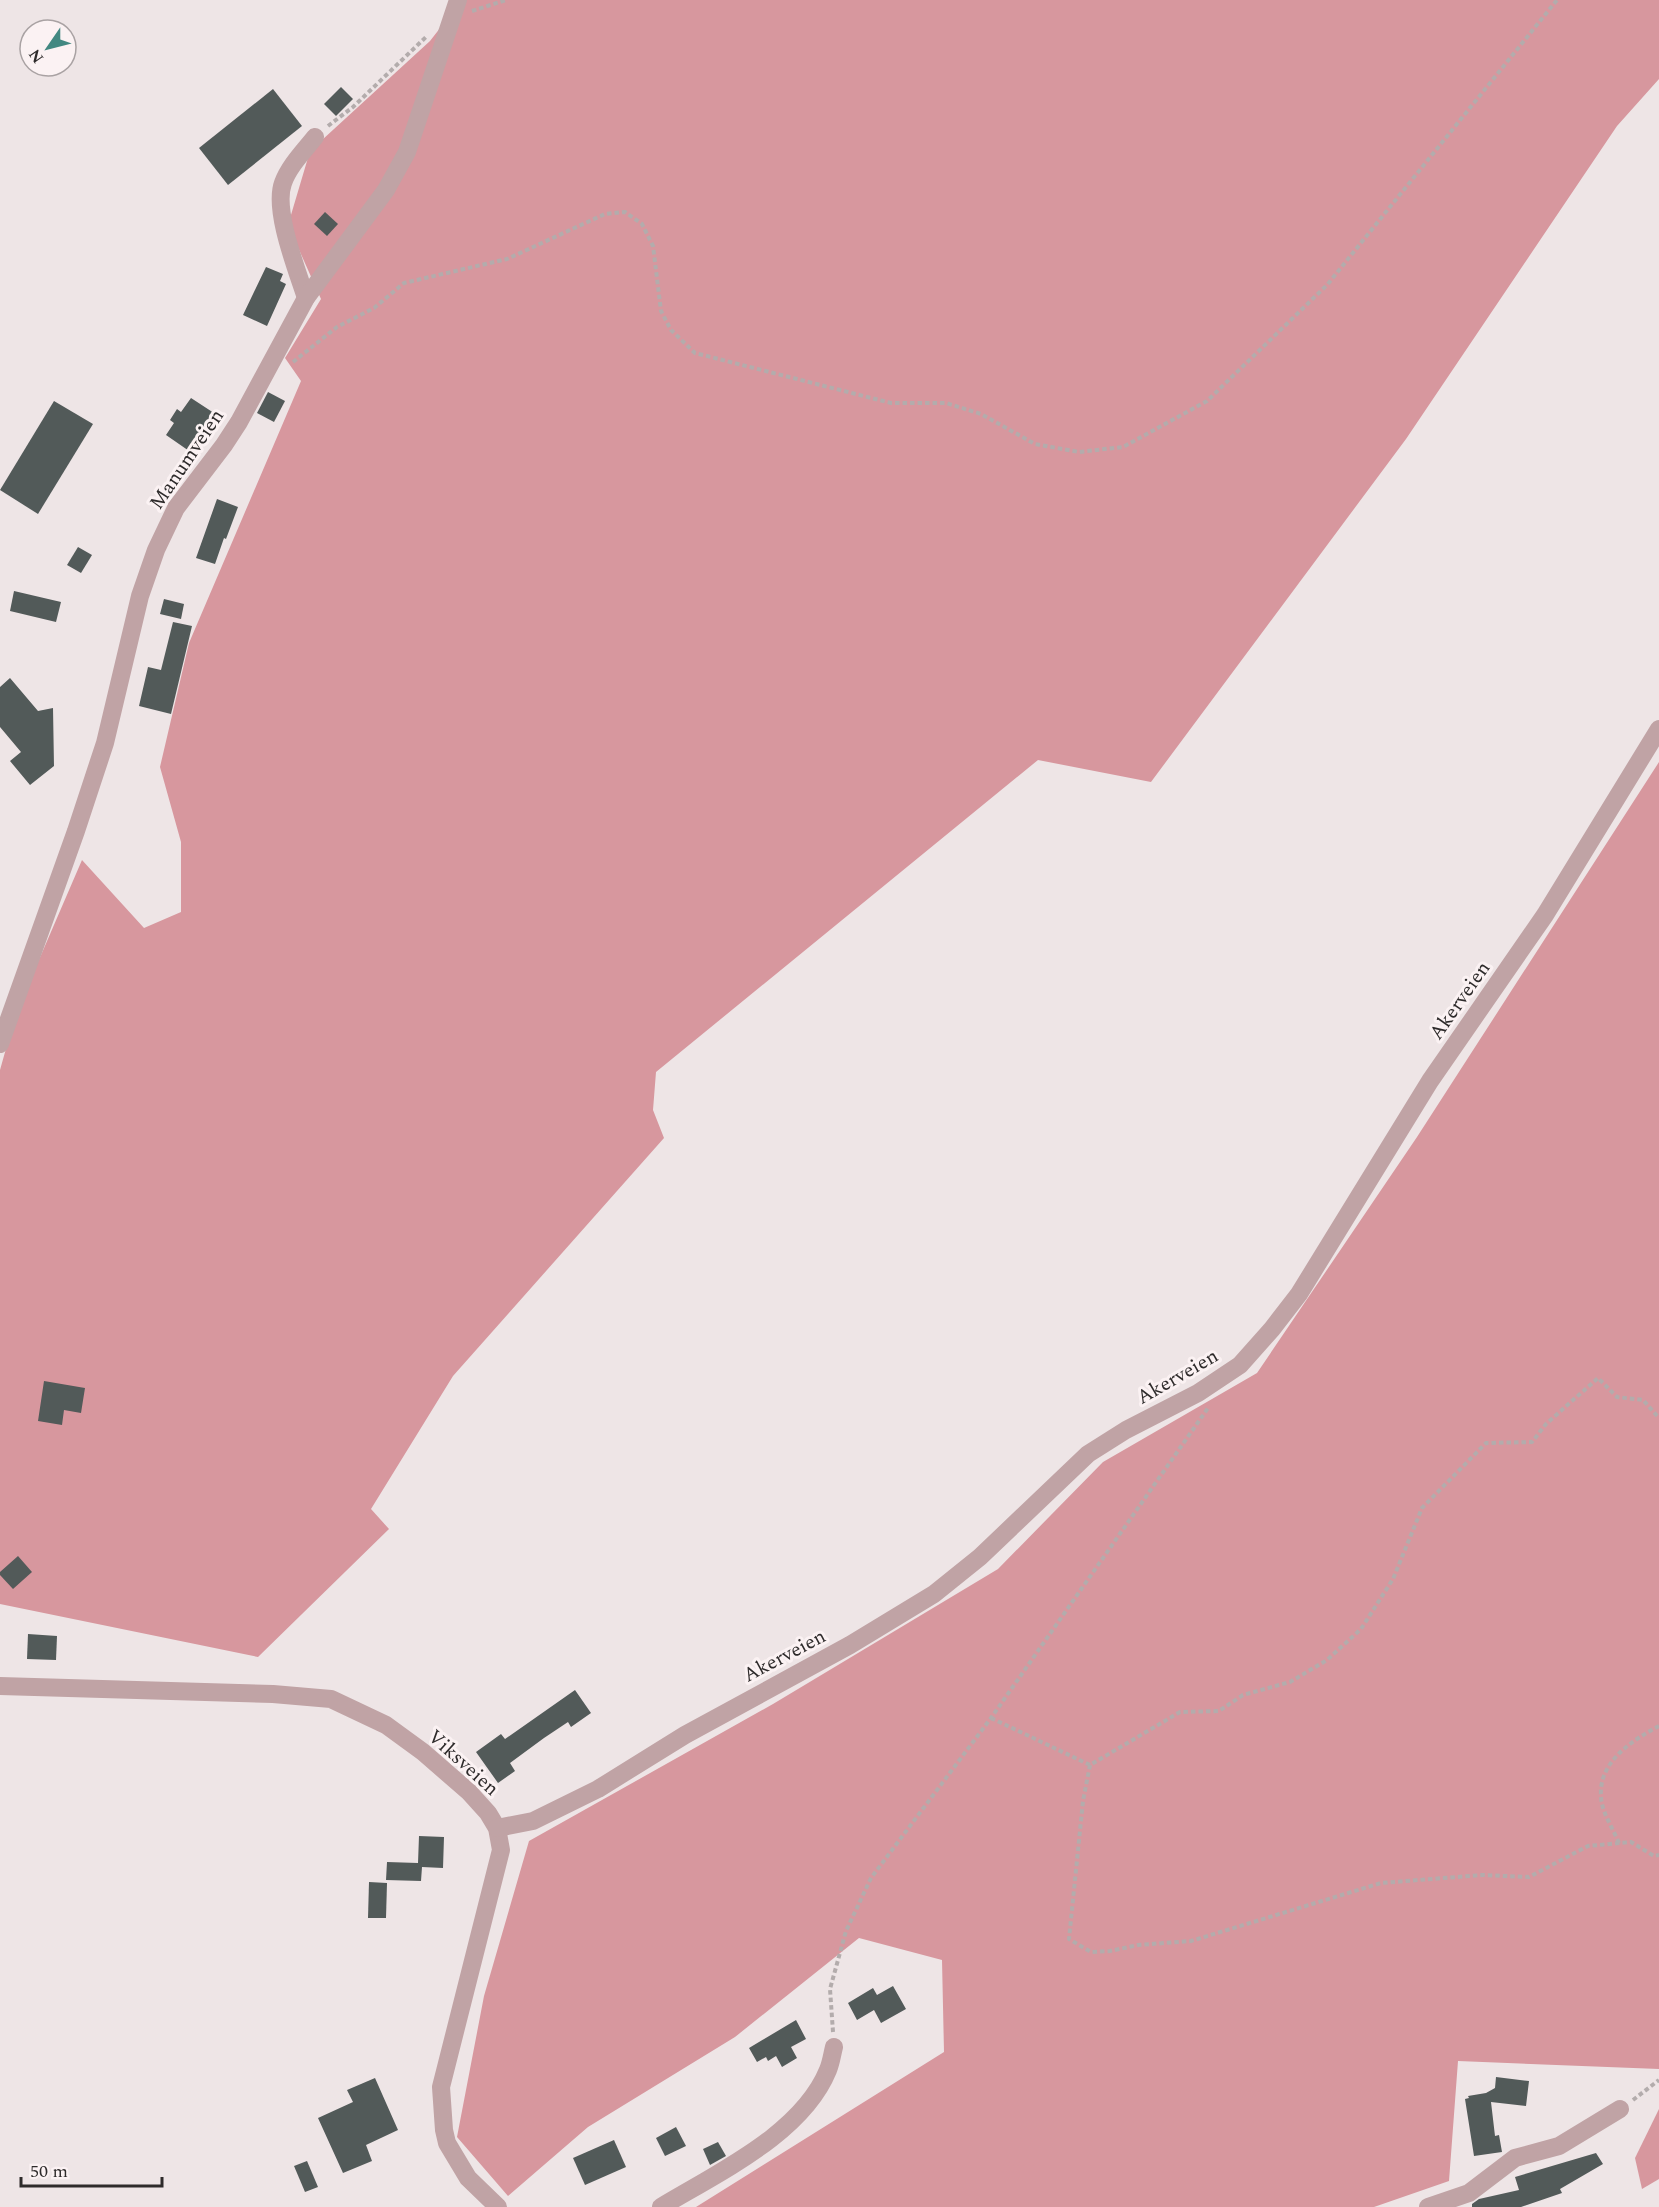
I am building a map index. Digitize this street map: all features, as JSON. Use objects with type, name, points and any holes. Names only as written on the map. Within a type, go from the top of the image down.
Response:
[{"type":"street","name":"Manumveien","points":[[0,1044],[105,743],[148,570],[176,508],[230,437],[306,298],[386,190],[407,152],[456,8]]},
{"type":"street","points":[[306,298],[281,214],[282,185],[292,165],[315,137]]},
{"type":"street","name":"Akerveien","points":[[497,1828],[533,1821],[598,1789],[685,1735],[850,1645],[934,1594],[980,1557],[1088,1454],[1126,1430],[1198,1393],[1240,1365],[1299,1294],[1430,1081],[1545,915],[1659,729]]},
{"type":"street","name":"Viksveien","points":[[0,1686],[273,1694],[331,1699],[386,1725],[423,1752],[468,1792],[488,1813],[497,1828]]},
{"type":"street","points":[[497,1828],[501,1850],[441,2087],[447,2143],[468,2178],[498,2207]]},
{"type":"street","points":[[661,2207],[770,2139],[793,2119],[811,2099],[821,2083],[828,2069],[834,2047]]},
{"type":"street","points":[[1428,2207],[1468,2193],[1515,2158],[1559,2146],[1620,2109]]},
{"type":"path","points":[[456,8],[506,0]]},
{"type":"path","points":[[291,363],[337,327],[374,308],[404,283],[507,259],[605,214],[625,212],[642,224],[652,246],[661,311],[671,330],[695,353],[891,403],[946,403],[981,414],[1035,444],[1079,452],[1124,447],[1207,401],[1327,285],[1557,0]]},
{"type":"path","points":[[315,137],[353,107],[428,35]]},
{"type":"path","points":[[1659,1418],[1643,1400],[1617,1397],[1598,1378],[1546,1424],[1532,1442],[1486,1443],[1422,1508],[1393,1579],[1361,1629],[1327,1660],[1290,1682],[1243,1695],[1219,1711],[1180,1712],[1090,1765],[1083,1802],[1069,1940],[1090,1952],[1191,1941],[1381,1883],[1482,1875],[1529,1877],[1588,1846],[1631,1842],[1654,1856],[1659,1855]]},
{"type":"path","points":[[834,2047],[830,1989],[846,1931],[871,1878],[991,1718],[1211,1402]]},
{"type":"path","points":[[991,1718],[1090,1765]]},
{"type":"path","points":[[1619,1843],[1602,1806],[1600,1785],[1607,1767],[1634,1739],[1659,1726]]},
{"type":"path","points":[[1620,2109],[1659,2080]]},
{"type":"shaded area","points":[[462,0],[1659,0],[1659,79],[1617,126],[1406,439],[1151,782],[1038,760],[656,1072],[653,1110],[664,1138],[453,1376],[371,1509],[389,1529],[258,1657],[0,1604],[0,1070],[16,1013],[82,860],[144,928],[181,912],[181,842],[160,767],[189,643],[301,381],[285,358],[321,299],[288,225],[310,151],[430,41]]},
{"type":"shaded area","points":[[1659,762],[1659,2069],[1458,2061],[1449,2181],[1374,2207],[696,2207],[944,2052],[942,1960],[859,1938],[735,2037],[588,2127],[508,2196],[457,2137],[484,1996],[529,1841],[773,1704],[998,1569],[1103,1462],[1257,1373],[1417,1137]]},
{"type":"shaded area","points":[[1659,2109],[1659,2179],[1642,2189],[1635,2158]]},
{"type":"building","points":[[341,87],[353,99],[336,116],[324,104]]},
{"type":"building","points":[[273,89],[302,126],[228,185],[199,148]]},
{"type":"building","points":[[325,212],[338,224],[327,236],[314,224]]},
{"type":"building","points":[[266,267],[283,274],[280,281],[286,284],[267,326],[243,315]]},
{"type":"building","points":[[268,392],[285,401],[274,422],[257,413]]},
{"type":"building","points":[[191,398],[217,415],[207,429],[213,433],[205,445],[200,441],[192,453],[166,435],[174,423],[170,420],[177,409],[181,412]]},
{"type":"building","points":[[54,401],[93,424],[38,514],[0,490]]},
{"type":"building","points":[[217,499],[238,507],[215,564],[196,558]]},
{"type":"building","points":[[78,547],[92,555],[81,573],[67,565]]},
{"type":"building","points":[[14,591],[61,602],[56,622],[10,611]]},
{"type":"building","points":[[164,599],[184,604],[181,619],[160,614]]},
{"type":"building","points":[[173,622],[192,626],[171,714],[139,706],[148,667],[161,670]]},
{"type":"building","points":[[10,678],[38,711],[53,708],[54,766],[30,785],[10,761],[21,752],[0,727],[0,687]]},
{"type":"building","points":[[44,1381],[85,1388],[81,1413],[64,1410],[62,1425],[38,1421]]},
{"type":"building","points":[[18,1556],[32,1572],[13,1589],[0,1575],[0,1572]]},
{"type":"building","points":[[28,1634],[57,1636],[56,1660],[27,1659]]},
{"type":"building","points":[[575,1690],[591,1713],[571,1727],[568,1722],[510,1763],[515,1771],[498,1783],[476,1752],[501,1734],[505,1739]]},
{"type":"building","points":[[419,1836],[444,1837],[443,1868],[422,1867],[421,1881],[386,1880],[387,1862],[418,1863]]},
{"type":"building","points":[[369,1882],[387,1883],[386,1918],[368,1918]]},
{"type":"building","points":[[893,1986],[906,2009],[881,2023],[874,2010],[857,2020],[848,2003],[873,1988],[877,1995]]},
{"type":"building","points":[[796,2020],[806,2039],[791,2047],[797,2058],[782,2067],[776,2056],[768,2061],[766,2057],[757,2062],[749,2048]]},
{"type":"building","points":[[1496,2077],[1529,2081],[1526,2106],[1491,2102],[1495,2136],[1499,2135],[1502,2152],[1474,2156],[1465,2099],[1495,2088]]},
{"type":"building","points":[[375,2078],[398,2130],[366,2145],[372,2161],[343,2173],[318,2118],[353,2102],[347,2090]]},
{"type":"building","points":[[676,2127],[686,2146],[665,2156],[656,2138]]},
{"type":"building","points":[[614,2140],[626,2167],[585,2185],[573,2158]]},
{"type":"building","points":[[718,2142],[726,2156],[710,2165],[703,2149]]},
{"type":"building","points":[[1596,2153],[1603,2164],[1560,2189],[1562,2193],[1521,2207],[1472,2207],[1472,2204],[1479,2199],[1519,2190],[1515,2177]]},
{"type":"building","points":[[307,2161],[318,2187],[305,2192],[294,2166]]}]
